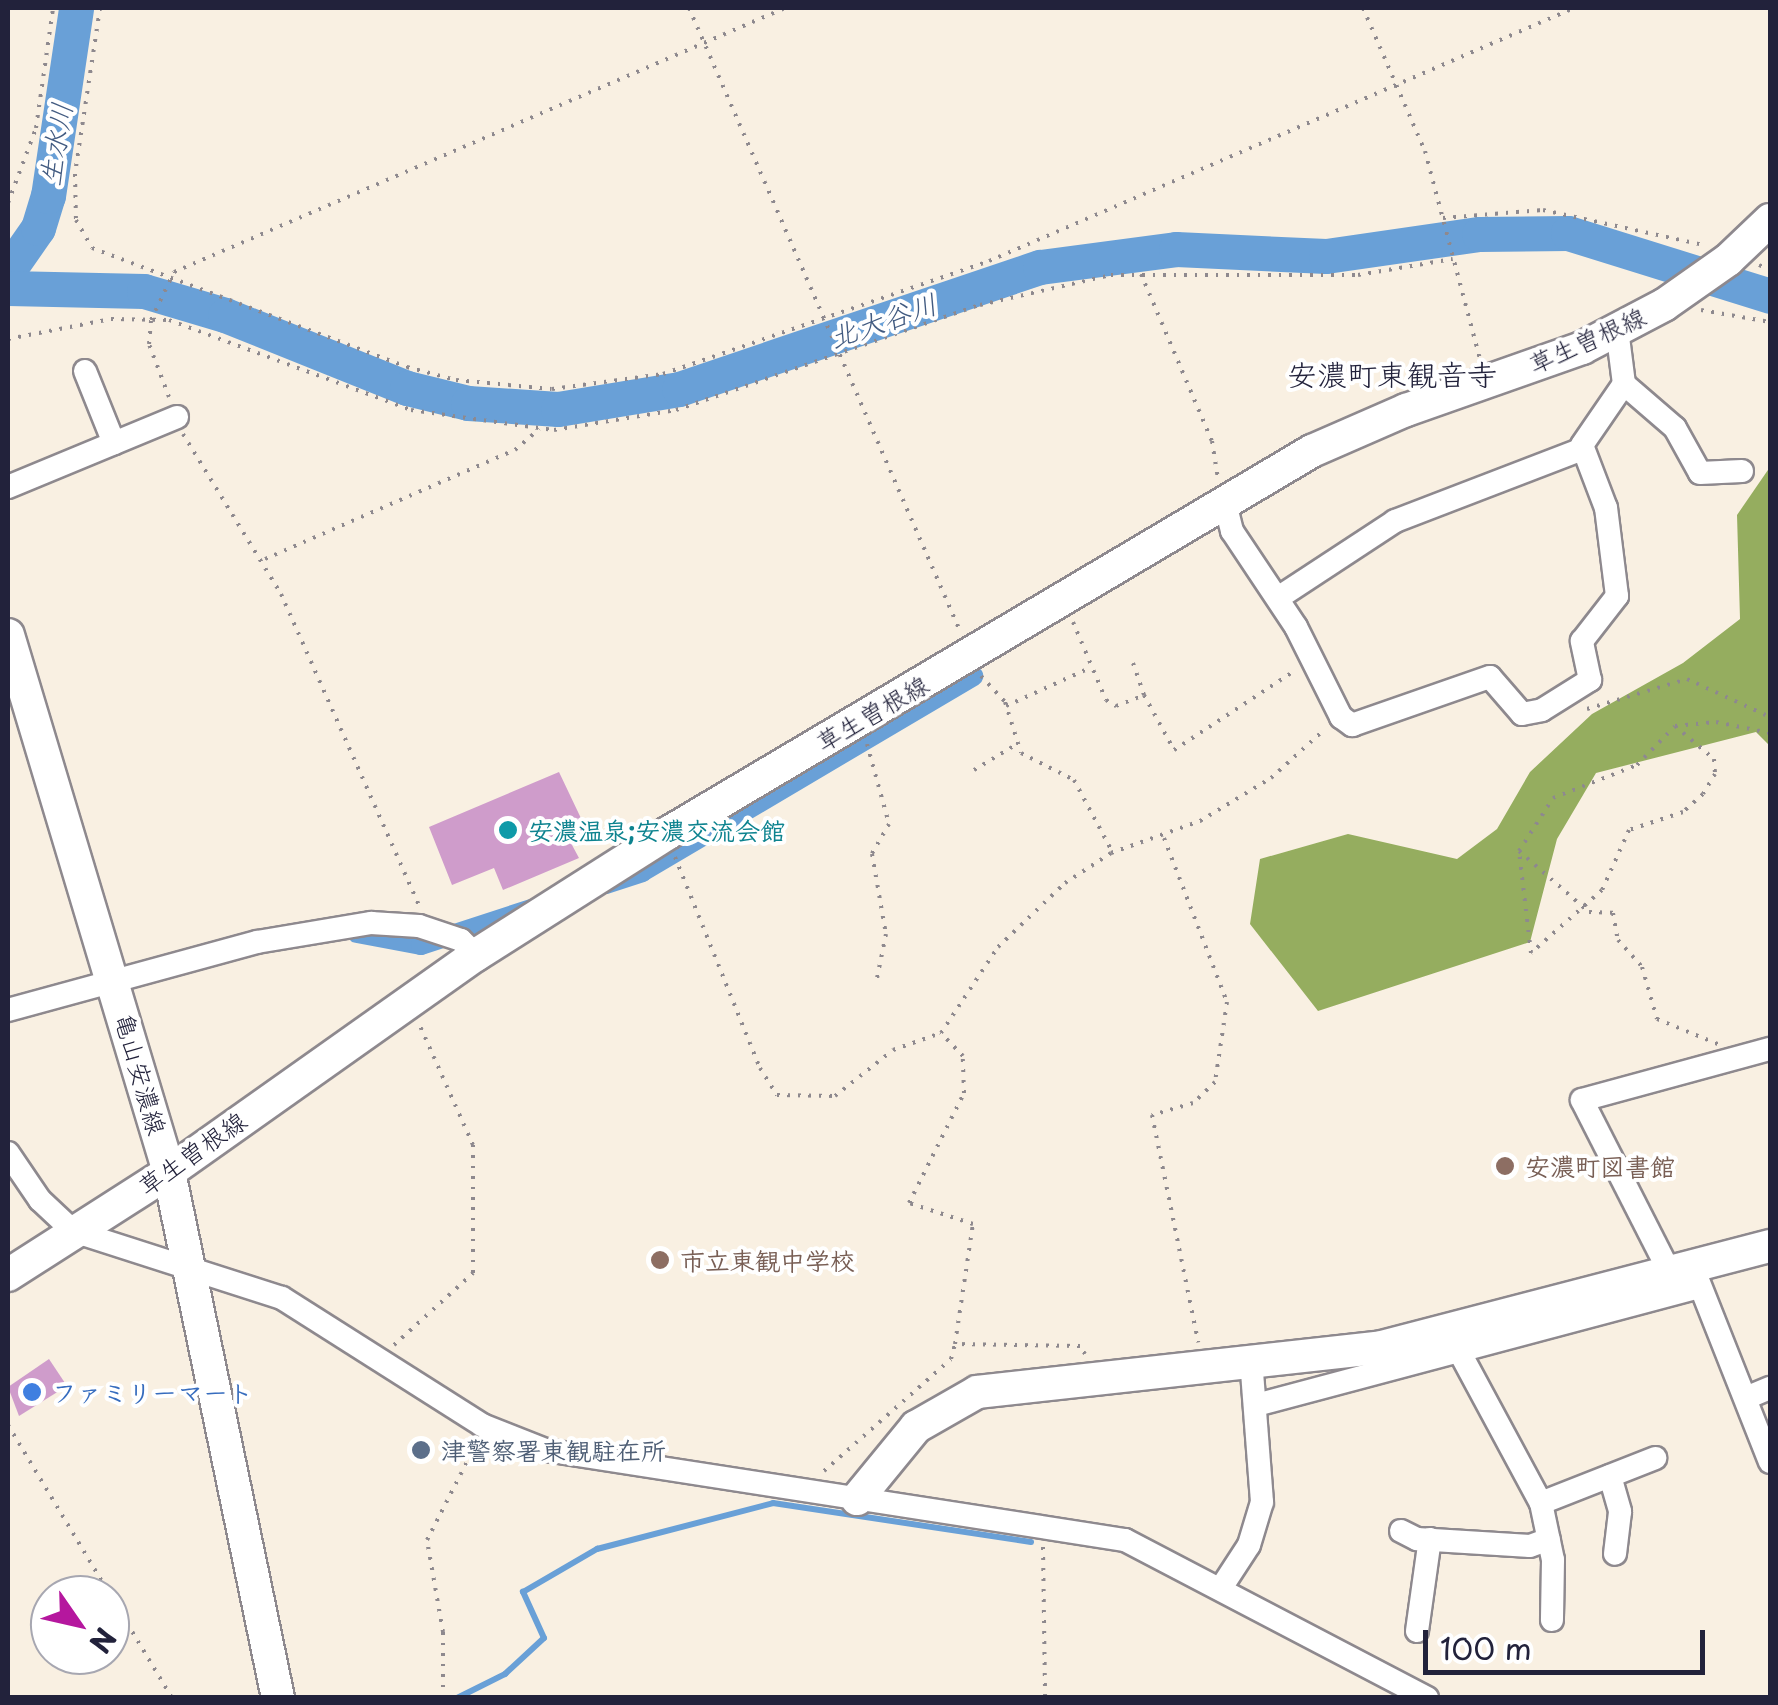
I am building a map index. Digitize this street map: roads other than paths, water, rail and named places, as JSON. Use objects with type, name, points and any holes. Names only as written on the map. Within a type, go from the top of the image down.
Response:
[{"type":"main road","name":"草生曽根線","points":[[8,1274],[169,1172],[476,955],[664,836],[1341,437],[1617,329],[1731,258],[1770,220]]},
{"type":"main road","name":"亀山安濃線","points":[[8,635],[115,981],[169,1172],[192,1267],[278,1698]]},
{"type":"main road","points":[[856,1499],[916,1427],[956,1399],[999,1387],[1378,1348],[1687,1276],[1770,1246]]},
{"type":"street","points":[[1278,598],[1394,521],[1583,449],[1624,384],[1617,329]]},
{"type":"street","points":[[85,371],[114,443]]},
{"type":"street","points":[[1624,384],[1675,428],[1700,473],[1742,471]]},
{"type":"street","points":[[8,487],[177,417]]},
{"type":"street","points":[[1227,503],[1232,531],[1278,598],[1341,717],[1359,724],[1490,677],[1522,714],[1542,710],[1590,680],[1582,640],[1617,596],[1606,508],[1583,449]]},
{"type":"street","points":[[8,1010],[296,934],[371,923],[419,926],[460,940],[476,955]]},
{"type":"street","points":[[1770,1049],[1582,1100],[1687,1276],[1746,1398],[1770,1462]]},
{"type":"street","points":[[8,1153],[40,1200],[73,1231],[282,1298],[484,1426],[544,1450],[1125,1540],[1427,1698]]},
{"type":"street","points":[[1256,1405],[1458,1351],[1687,1276]]},
{"type":"street","points":[[1458,1351],[1541,1502],[1549,1540],[1552,1620]]},
{"type":"street","points":[[1221,1588],[1248,1545],[1262,1502],[1250,1360]]},
{"type":"street","points":[[1746,1398],[1770,1388]]},
{"type":"street","points":[[1541,1502],[1655,1458]]},
{"type":"street","points":[[1610,1476],[1620,1512],[1616,1554]]},
{"type":"street","points":[[1401,1531],[1430,1539],[1530,1546],[1549,1540]]},
{"type":"street","points":[[1416,1631],[1430,1539]]},
{"type":"waterway","name":"生水川","points":[[8,271],[38,228],[48,196],[76,8]]},
{"type":"waterway","name":"北大谷川","points":[[8,288],[144,291],[225,315],[407,388],[468,403],[558,409],[679,389],[1040,267],[1176,249],[1326,256],[1479,234],[1568,233],[1770,296]]},
{"type":"waterway","points":[[606,884],[642,872],[973,676]]},
{"type":"waterway","points":[[357,933],[421,945],[531,909]]},
{"type":"waterway","points":[[457,1698],[505,1674],[544,1638],[523,1592],[597,1549],[773,1503],[1031,1542]]},
{"type":"place","name":"安濃温泉;安濃交流会館","points":[[508,830]]},
{"type":"place","name":"安濃町図書館","points":[[1505,1166]]},
{"type":"place","name":"市立東観中学校","points":[[660,1260]]},
{"type":"place","name":"ファミリーマート","points":[[32,1392]]},
{"type":"place","name":"津警察署東観駐在所","points":[[421,1450]]},
{"type":"district","name":"安濃町東観音寺","points":[[1392,374]]}]
